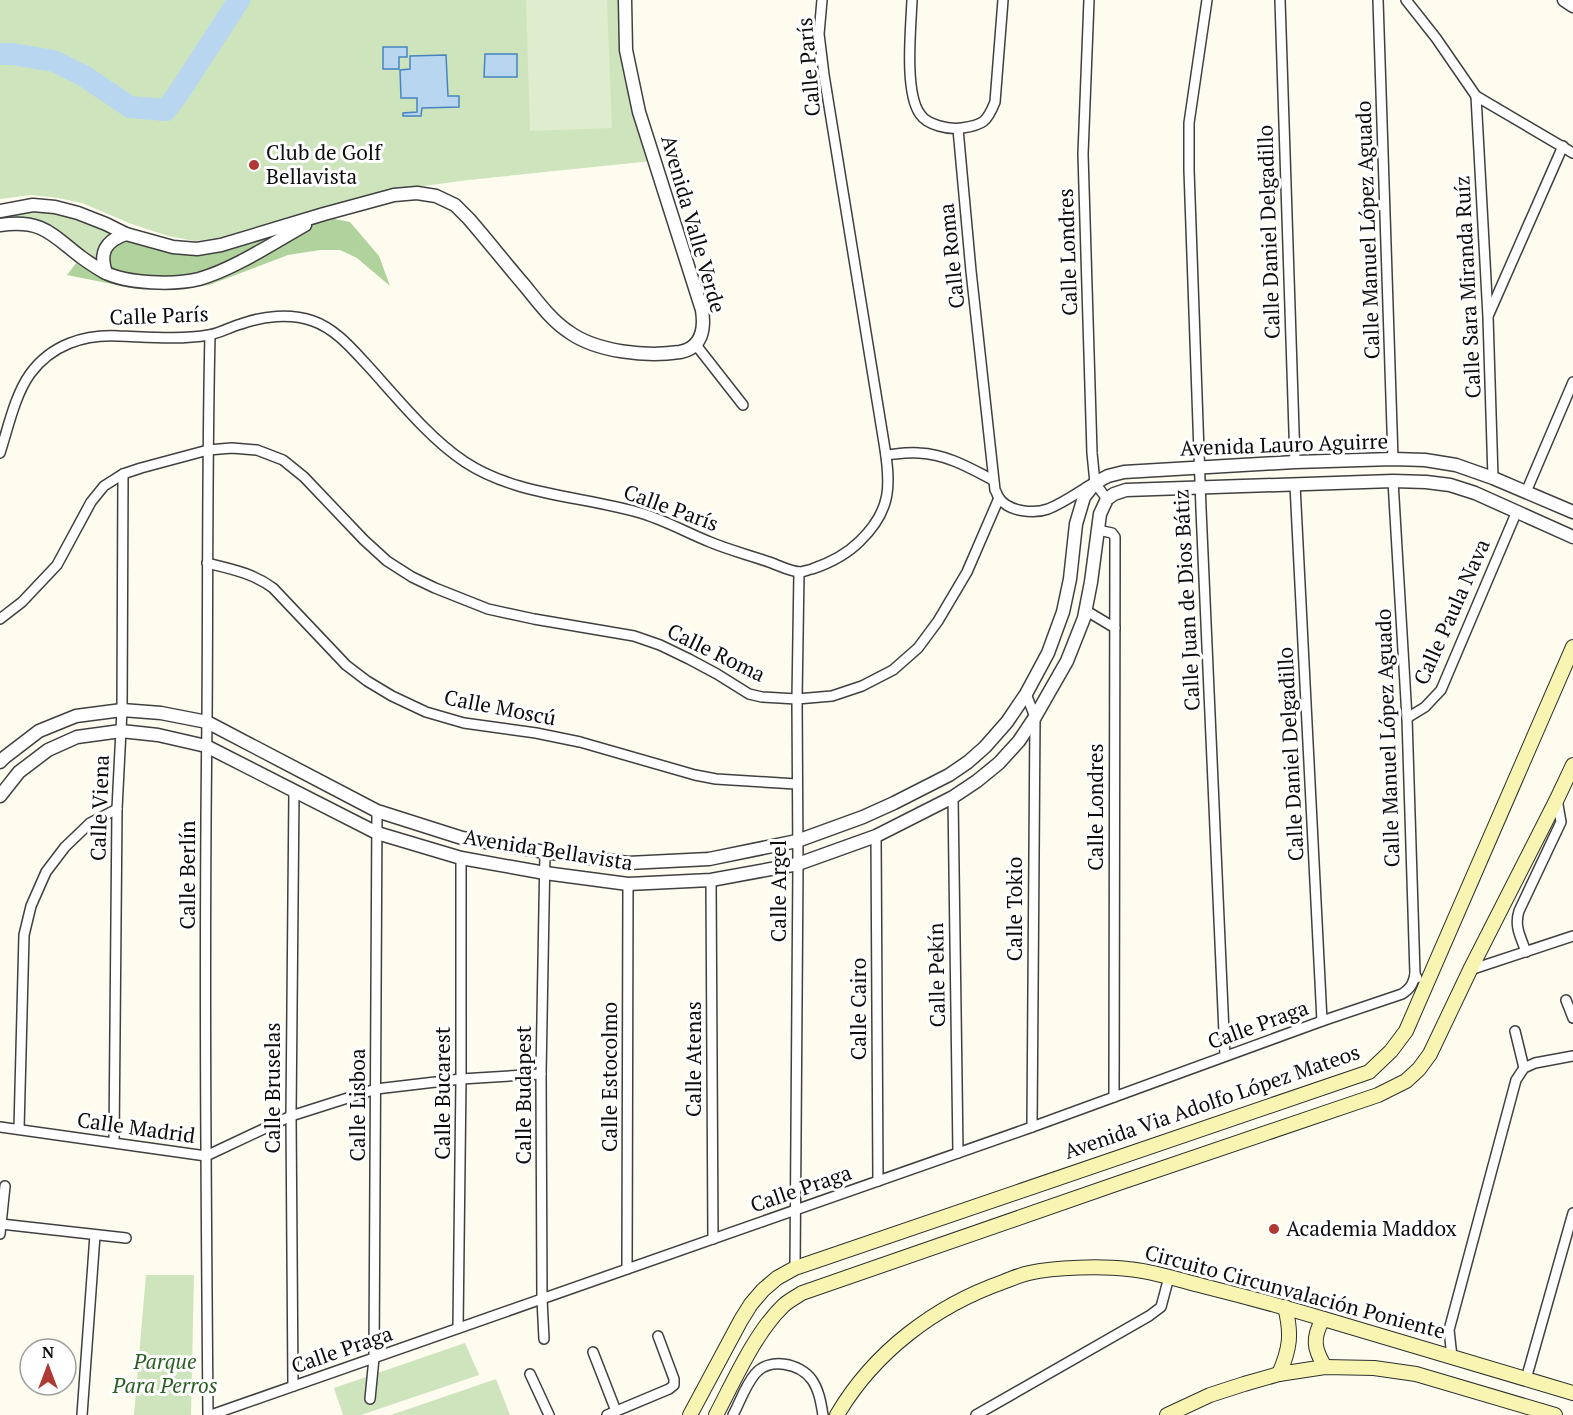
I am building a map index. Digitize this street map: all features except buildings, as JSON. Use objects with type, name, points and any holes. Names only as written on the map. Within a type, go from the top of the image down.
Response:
[{"type":"main road","name":"Avenida Via Adolfo López Mateos","points":[[690,1415],[751,1305],[777,1278],[795,1268],[1369,1072],[1391,1051],[1406,1031],[1573,646]]},
{"type":"main road","points":[[716,1415],[767,1324],[784,1305],[802,1293],[1378,1095],[1406,1081],[1430,1054],[1573,765]]},
{"type":"main road","name":"Circuito Circunvalación Poniente","points":[[837,1415],[863,1377],[894,1346],[922,1322],[948,1307],[986,1288],[1028,1273],[1092,1268],[1128,1269],[1169,1277],[1285,1307],[1573,1392]]},
{"type":"main road","points":[[1279,1374],[1290,1341],[1285,1307]]},
{"type":"main road","points":[[1323,1318],[1317,1329],[1315,1343],[1318,1356],[1326,1367]]},
{"type":"main road","points":[[1167,1415],[1210,1395],[1279,1374],[1326,1367],[1374,1368],[1416,1374],[1555,1415]]},
{"type":"street","name":"Avenida Valle Verde","points":[[0,210],[33,205],[55,207],[78,213],[126,234],[173,247],[197,249],[221,245],[394,195],[417,193],[436,196],[455,205],[469,219],[550,317],[569,333],[592,344],[622,352],[682,352],[696,345],[704,322],[639,112],[626,50],[625,0]]},
{"type":"street","name":"Calle París","points":[[0,453],[18,397],[29,375],[46,357],[66,343],[88,337],[113,335],[177,338],[210,335],[243,323],[291,316],[313,321],[330,329],[350,347],[444,448],[489,476],[527,488],[639,512],[665,521],[710,542],[799,572],[829,564],[853,548],[873,529],[885,507],[888,484],[886,455],[824,75],[819,34],[822,0]]},
{"type":"street","points":[[912,0],[910,69],[913,100],[920,116],[934,124],[958,129],[977,126],[990,116],[995,102],[1003,0]]},
{"type":"street","name":"Calle Londres","points":[[1089,0],[1083,154],[1092,453],[1095,483]]},
{"type":"street","name":"Calle Juan de Dios Bátiz","points":[[1207,0],[1189,123],[1189,170],[1199,467],[1225,1056]]},
{"type":"street","name":"Calle Daniel Delgadillo","points":[[1280,0],[1295,462]]},
{"type":"street","name":"Calle Manuel López Aguado","points":[[1378,0],[1393,459]]},
{"type":"street","points":[[1406,0],[1436,38],[1476,96],[1573,153]]},
{"type":"street","points":[[1564,0],[1573,6]]},
{"type":"street","name":"Calle Sara Miranda Ruíz","points":[[1476,96],[1488,317],[1493,478]]},
{"type":"street","name":"Calle Roma","points":[[0,619],[22,602],[57,565],[91,502],[104,486],[123,474],[208,450],[232,448],[257,450],[283,460],[304,477],[387,561],[435,588],[488,609],[634,636],[689,658],[749,694],[762,697],[797,699],[832,696],[862,686],[893,670],[918,648],[938,621],[967,572],[999,498],[993,480],[958,129]]},
{"type":"street","points":[[1488,317],[1563,146]]},
{"type":"street","name":"Avenida Valle Verde","points":[[0,225],[12,223],[31,225],[50,232],[82,258],[106,273],[138,281],[164,283],[198,279],[250,256],[324,214]]},
{"type":"street","points":[[106,273],[103,253],[116,237],[126,234]]},
{"type":"street","name":"Calle Berlín","points":[[210,335],[206,746],[206,1156],[210,1415]]},
{"type":"street","points":[[696,345],[743,405]]},
{"type":"street","points":[[1526,492],[1573,382]]},
{"type":"street","points":[[886,455],[919,453],[938,456],[961,463],[993,480]]},
{"type":"street","name":"Avenida Lauro Aguirre","points":[[999,498],[1008,506],[1033,511],[1047,509],[1108,476],[1124,472],[1393,459],[1425,460],[1456,465],[1573,512]]},
{"type":"street","name":"Calle Viena","points":[[114,1142],[117,808],[122,710],[123,474]]},
{"type":"street","name":"Avenida Lauro Aguirre","points":[[1107,499],[1126,490],[1394,481],[1426,482],[1450,485],[1475,493],[1573,537]]},
{"type":"street","name":"Calle Manuel López Aguado","points":[[1394,481],[1407,718],[1415,974],[1422,995]]},
{"type":"street","points":[[1095,483],[1107,499]]},
{"type":"street","name":"Avenida Bellavista","points":[[0,762],[39,731],[76,716],[122,710],[161,713],[207,722],[376,811],[462,838],[628,863],[709,859],[797,841],[863,817],[949,775],[986,747],[1007,722],[1026,694],[1048,653],[1063,612],[1070,579],[1078,514],[1084,497],[1095,483]]},
{"type":"street","name":"Calle Daniel Delgadillo","points":[[1295,485],[1322,1021]]},
{"type":"street","name":"Avenida Bellavista","points":[[0,796],[19,772],[48,750],[77,737],[121,731],[158,735],[206,746],[377,833],[461,858],[544,873],[628,884],[711,880],[798,864],[876,836],[953,797],[977,782],[999,764],[1035,717],[1067,661],[1085,610],[1100,514],[1107,499]]},
{"type":"street","name":"Calle Paula Nava","points":[[1407,718],[1425,707],[1441,690],[1517,511]]},
{"type":"street","name":"Calle Londres","points":[[1098,530],[1112,533],[1115,537],[1114,1097]]},
{"type":"street","name":"Calle Moscú","points":[[207,563],[262,579],[346,665],[367,681],[426,712],[464,723],[580,742],[695,775],[716,779],[796,784]]},
{"type":"street","name":"Calle Argel","points":[[795,1268],[799,572]]},
{"type":"street","points":[[1085,610],[1114,628]]},
{"type":"street","name":"Calle Tokio","points":[[1026,694],[1035,717],[1032,1127]]},
{"type":"street","name":"Calle Bruselas","points":[[293,1386],[291,1116],[294,790]]},
{"type":"street","name":"Calle Pekín","points":[[953,797],[958,1153]]},
{"type":"street","points":[[1526,952],[1516,920],[1561,822],[1557,799]]},
{"type":"street","points":[[19,1129],[24,935],[31,906],[46,872],[65,846],[90,823],[117,808]]},
{"type":"street","name":"Calle Lisboa","points":[[370,1399],[374,1358],[376,811]]},
{"type":"street","name":"Calle Cairo","points":[[876,836],[878,1181]]},
{"type":"street","name":"Calle Budapest","points":[[544,1339],[541,1074],[545,852]]},
{"type":"street","name":"Calle Bucarest","points":[[458,1328],[461,858]]},
{"type":"street","name":"Calle Atenas","points":[[711,880],[713,1239]]},
{"type":"street","name":"Calle Estocolmo","points":[[627,1269],[628,884]]},
{"type":"street","points":[[1470,970],[1573,936]]},
{"type":"street","points":[[1402,994],[1413,984],[1415,974]]},
{"type":"street","points":[[1402,994],[1422,995]]},
{"type":"street","name":"Calle Praga","points":[[210,1415],[1032,1127],[1402,994]]},
{"type":"street","points":[[1566,1000],[1573,1018]]},
{"type":"street","points":[[1515,1031],[1524,1068]]},
{"type":"street","points":[[1452,1357],[1449,1330],[1516,1080],[1524,1068],[1535,1063],[1573,1056]]},
{"type":"street","name":"Calle Madrid","points":[[0,1126],[206,1156],[291,1116],[376,1089],[461,1079],[541,1074]]},
{"type":"street","points":[[5,1186],[1,1229],[126,1238]]},
{"type":"street","points":[[1526,1379],[1573,1213]]},
{"type":"street","points":[[81,1415],[95,1235]]},
{"type":"street","points":[[976,1415],[1149,1316],[1161,1307],[1169,1277]]},
{"type":"street","points":[[593,1352],[611,1413],[674,1385],[674,1379],[658,1336]]},
{"type":"street","points":[[733,1415],[755,1374],[768,1365],[777,1364],[797,1367],[812,1379],[823,1415]]},
{"type":"street","points":[[530,1374],[549,1415]]},
{"type":"green space","name":"Club de Golf Bellavista","points":[[0,0],[239,0],[196,67],[242,0],[621,0],[652,161],[417,187],[324,208],[217,238],[195,241],[168,236],[129,223],[82,203],[31,195],[0,199]]},
{"type":"green space","points":[[526,0],[607,0],[612,128],[530,131]]},
{"type":"green space","points":[[55,209],[118,233],[110,271],[58,232],[0,223],[0,212]]},
{"type":"green space","points":[[325,217],[350,222],[379,256],[390,286],[357,258],[340,250],[320,250],[288,255],[209,285],[171,290],[137,289],[67,275],[84,253],[109,270],[108,259],[111,250],[128,237],[173,250]]},
{"type":"green space","name":"Parque Para Perros","points":[[146,1275],[194,1275],[191,1415],[134,1415]]},
{"type":"green space","points":[[465,1343],[479,1375],[361,1415],[343,1415],[334,1388]]},
{"type":"green space","points":[[496,1379],[510,1415],[391,1415]]},
{"type":"water","points":[[383,47],[407,47],[407,57],[399,57],[399,69],[383,69]]},
{"type":"water","points":[[485,54],[517,54],[517,77],[484,77]]},
{"type":"water","points":[[446,55],[448,96],[459,96],[459,107],[422,108],[421,116],[403,116],[403,113],[417,112],[417,98],[401,98],[400,70],[410,69],[410,56]]},
{"type":"waterway","points":[[0,54],[54,61],[84,76],[130,107],[166,110],[239,0]]},
{"type":"place","name":"Club de Golf Bellavista","points":[[254,165]]},
{"type":"place","name":"Academia Maddox","points":[[1274,1229]]}]
